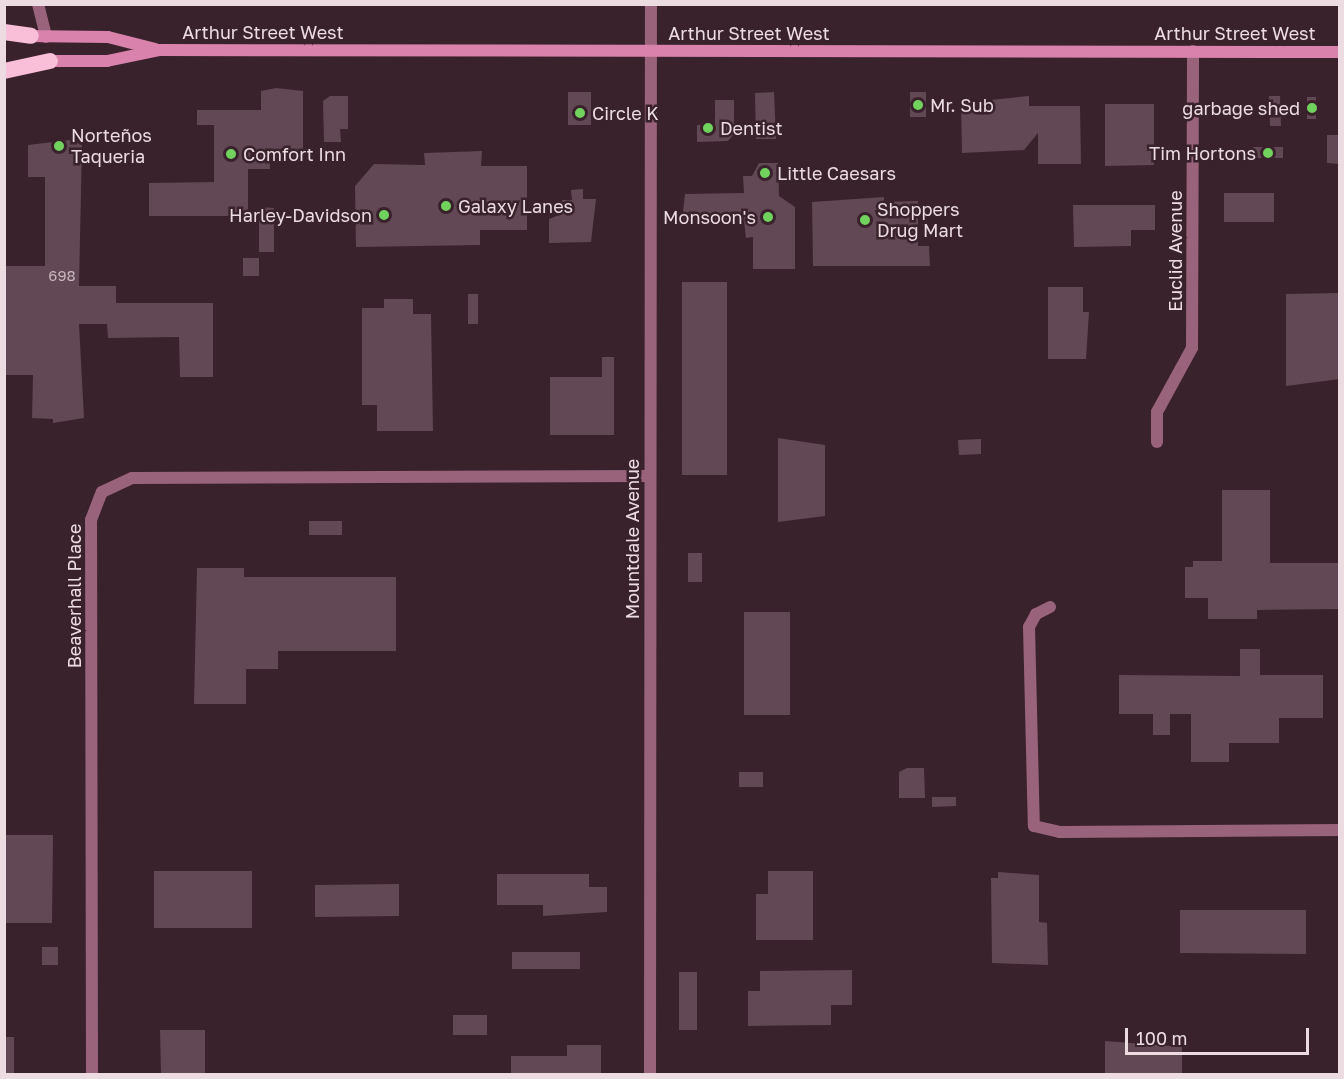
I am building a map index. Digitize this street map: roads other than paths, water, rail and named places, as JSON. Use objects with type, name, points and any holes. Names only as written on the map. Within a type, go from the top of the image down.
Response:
[{"type":"highway","points":[[4,34],[39,36]]},
{"type":"highway","points":[[4,71],[50,61]]},
{"type":"main road","name":"Arthur Street West","points":[[39,36],[108,37],[159,50]]},
{"type":"main road","name":"Arthur Street West","points":[[4,62],[107,61],[159,50],[1340,52]]},
{"type":"street","points":[[38,4],[39,36]]},
{"type":"street","name":"Mountdale Avenue","points":[[650,1074],[651,4]]},
{"type":"street","name":"Euclid Avenue","points":[[1157,442],[1157,412],[1192,348],[1193,51]]},
{"type":"street","name":"Beaverhall Place","points":[[92,1074],[91,520],[102,492],[132,478],[650,476]]},
{"type":"street","points":[[1050,608],[1036,614],[1029,627],[1034,826],[1060,832],[1340,830]]},
{"type":"place","name":"Mr. Sub","points":[[918,105]]},
{"type":"place","name":"garbage shed","points":[[1312,108]]},
{"type":"place","name":"Circle K","points":[[580,113]]},
{"type":"place","name":"Dentist","points":[[708,128]]},
{"type":"place","name":"Norteños Taqueria","points":[[59,146]]},
{"type":"place","name":"Tim Hortons","points":[[1268,153]]},
{"type":"place","name":"Comfort Inn","points":[[231,154]]},
{"type":"place","name":"Little Caesars","points":[[765,173]]},
{"type":"place","name":"Galaxy Lanes","points":[[446,206]]},
{"type":"place","name":"Harley-Davidson","points":[[384,215]]},
{"type":"place","name":"Monsoon's","points":[[768,217]]},
{"type":"place","name":"Shoppers Drug Mart","points":[[865,220]]}]
